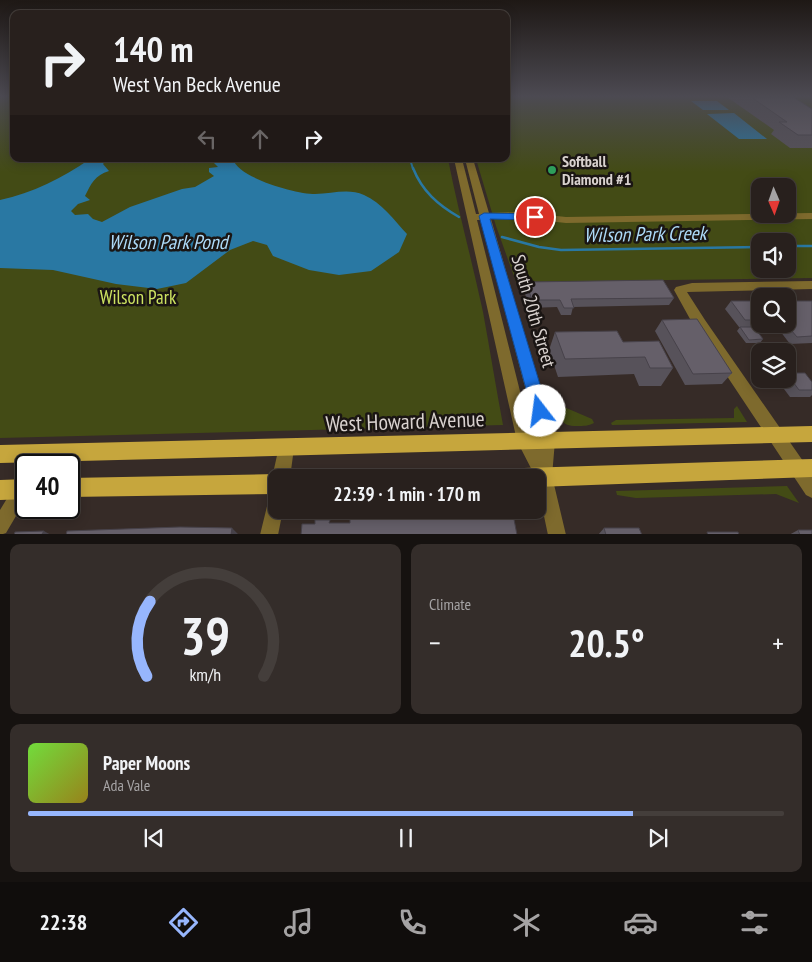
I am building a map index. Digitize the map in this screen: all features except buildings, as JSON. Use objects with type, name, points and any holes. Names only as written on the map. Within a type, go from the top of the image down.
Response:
[{"type":"main road","name":"West Howard Avenue","points":[[80,457],[286,448],[812,434]]},
{"type":"main road","name":"West Howard Avenue","points":[[0,454],[15,456]]},
{"type":"main road","points":[[546,477],[805,468]]},
{"type":"main road","points":[[80,488],[268,484]]},
{"type":"main road","points":[[0,490],[15,488]]},
{"type":"street","name":"South 20th Street","points":[[459,162],[473,220],[489,255],[547,441],[545,469]]},
{"type":"street","name":"South 20th Street","points":[[470,162],[485,219],[489,255],[525,441],[540,469]]},
{"type":"street","points":[[473,220],[520,215],[566,220],[812,216]]},
{"type":"street","points":[[812,285],[692,287],[680,290],[684,299],[776,435],[805,468],[812,489]]},
{"type":"street","points":[[282,469],[286,448]]},
{"type":"street","name":"South 20th Street","points":[[546,486],[557,534]]},
{"type":"street","points":[[0,527],[15,503]]},
{"type":"street","points":[[269,534],[272,519]]},
{"type":"green space","name":"Wilson Park","points":[[0,122],[10,122],[10,162],[449,162],[483,312],[503,425],[0,438]]},
{"type":"green space","points":[[510,122],[812,122],[812,278],[516,282],[496,226],[477,162],[510,162]]},
{"type":"green space","points":[[557,404],[592,419],[594,423],[584,426],[567,425],[562,421]]},
{"type":"green space","points":[[737,406],[747,422],[612,425],[611,423],[616,420],[734,418],[734,409]]},
{"type":"green space","points":[[787,486],[799,503],[776,494],[636,498],[617,495],[616,491]]},
{"type":"water","points":[[717,122],[745,122],[767,139],[739,139]]},
{"type":"water","name":"Wilson Park Pond","points":[[85,162],[105,162],[103,164],[109,171],[100,175],[92,184],[85,196],[90,200],[78,204],[71,211],[75,215],[88,214],[93,219],[102,222],[130,207],[182,189],[195,187],[214,176],[209,172],[209,168],[218,167],[213,162],[235,162],[245,172],[282,188],[315,194],[352,192],[364,195],[382,207],[407,234],[399,252],[371,271],[339,275],[309,270],[273,256],[267,245],[253,241],[230,250],[186,283],[157,289],[116,284],[53,270],[0,268],[0,200],[47,184]]},
{"type":"waterway","name":"Wilson Park Creek","points":[[411,162],[413,169]]},
{"type":"waterway","name":"Wilson Park Creek","points":[[413,168],[421,184],[431,197],[459,217]]},
{"type":"waterway","name":"Wilson Park Creek","points":[[502,237],[539,247],[561,250],[751,247]]},
{"type":"waterway","name":"Wilson Park Creek","points":[[796,246],[812,246]]},
{"type":"place","name":"Softball Diamond #1","points":[[552,170]]},
{"type":"route","points":[[535,217],[520,215],[484,216],[540,411]]}]
